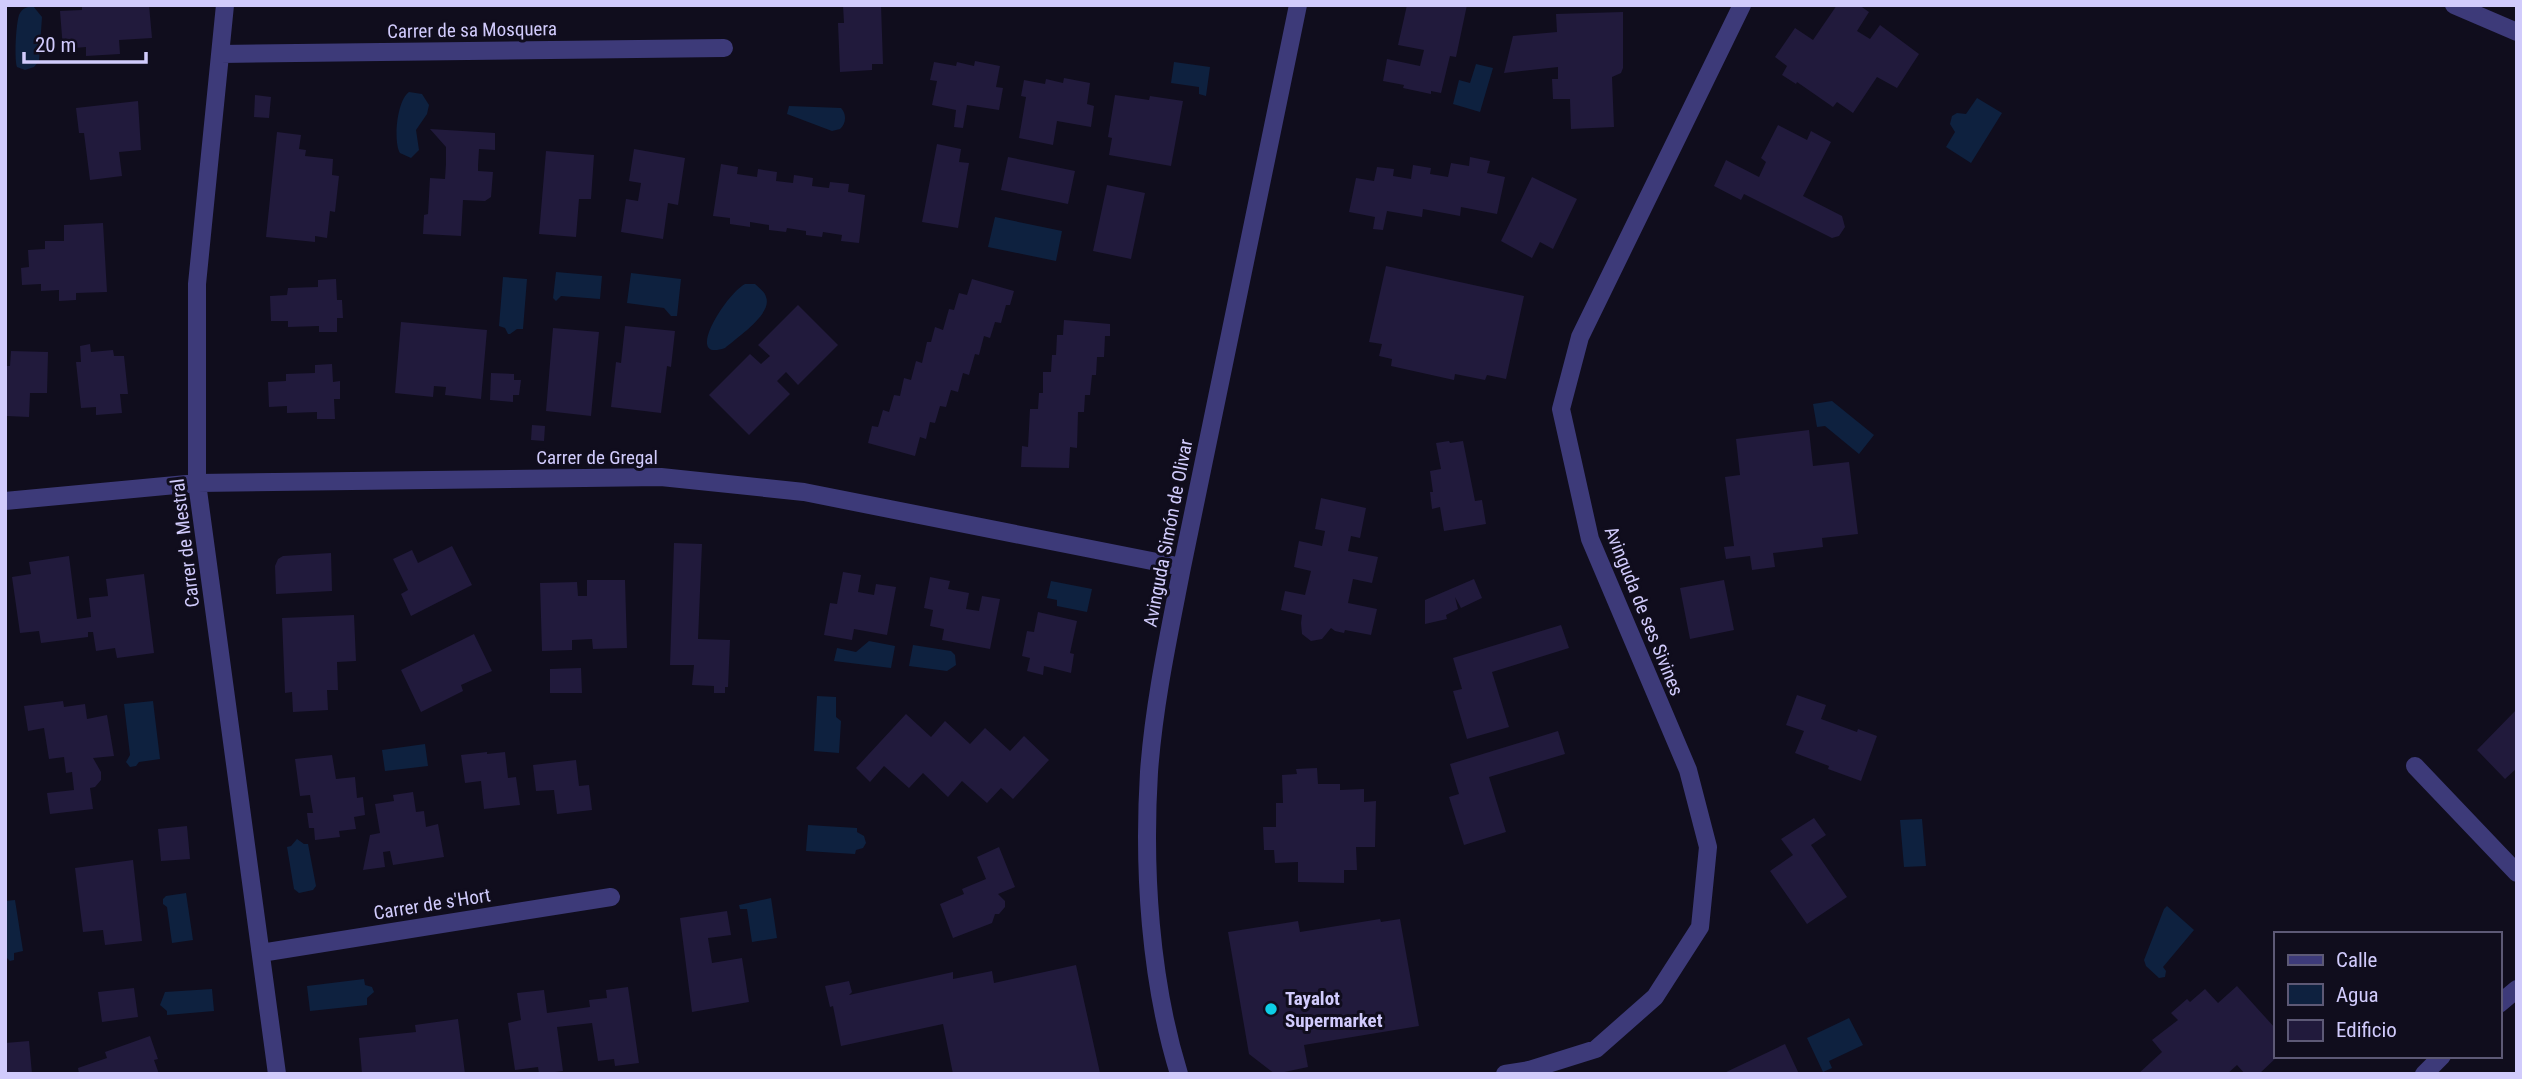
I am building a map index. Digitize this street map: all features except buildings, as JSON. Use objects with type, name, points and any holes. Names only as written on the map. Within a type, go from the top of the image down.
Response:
[{"type":"street","name":"Carrer de Mestral","points":[[225,5],[197,284],[197,483],[277,1074]]},
{"type":"street","name":"Avinguda Simón de Olivar","points":[[1178,1074],[1155,956],[1148,873],[1149,771],[1165,656],[1182,567],[1298,5]]},
{"type":"street","name":"Avinguda de ses Sivines","points":[[1506,1074],[1529,1070],[1596,1049],[1655,997],[1700,927],[1708,847],[1688,770],[1590,539],[1561,409],[1580,337],[1742,5]]},
{"type":"street","points":[[2454,5],[2517,32]]},
{"type":"street","name":"Carrer de sa Mosquera","points":[[220,54],[724,48]]},
{"type":"street","name":"Carrer de Gregal","points":[[5,501],[197,483],[661,477],[804,492],[1182,567]]},
{"type":"street","points":[[2414,766],[2517,873]]},
{"type":"street","name":"Carrer de s'Hort","points":[[261,953],[611,897]]},
{"type":"street","points":[[2501,1002],[2517,989]]},
{"type":"street","points":[[2424,1074],[2440,1058]]},
{"type":"water","points":[[33,6],[42,17],[39,61],[34,67],[25,70],[17,67],[16,63],[17,26],[22,11]]},
{"type":"water","points":[[1174,62],[1210,67],[1206,96],[1199,94],[1199,87],[1171,83]]},
{"type":"water","points":[[1476,64],[1493,68],[1480,112],[1453,104],[1459,80],[1470,83]]},
{"type":"water","points":[[409,92],[422,94],[429,105],[427,114],[416,130],[419,150],[411,158],[400,153],[397,140],[399,112]]},
{"type":"water","points":[[1977,98],[2002,113],[1971,163],[1946,147],[1955,132],[1950,124],[1952,116],[1957,113],[1966,114]]},
{"type":"water","points":[[789,106],[841,108],[845,122],[840,129],[832,131],[787,114]]},
{"type":"water","points":[[995,217],[1062,231],[1056,261],[988,247]]},
{"type":"water","points":[[556,272],[602,276],[600,299],[561,296],[556,301],[553,298]]},
{"type":"water","points":[[631,273],[681,279],[677,316],[671,316],[664,308],[627,303]]},
{"type":"water","points":[[503,277],[527,279],[523,329],[517,329],[510,334],[499,326]]},
{"type":"water","points":[[745,284],[755,284],[764,293],[767,304],[764,311],[725,348],[713,350],[707,346],[712,325],[728,300]]},
{"type":"water","points":[[1832,401],[1874,435],[1859,454],[1825,426],[1817,427],[1813,404]]},
{"type":"water","points":[[1051,581],[1092,589],[1087,612],[1057,606],[1057,600],[1047,598]]},
{"type":"water","points":[[869,641],[895,646],[891,668],[834,661],[837,648],[856,652]]},
{"type":"water","points":[[913,645],[951,651],[955,655],[956,665],[947,671],[909,666]]},
{"type":"water","points":[[817,696],[836,697],[836,717],[841,721],[839,753],[814,751]]},
{"type":"water","points":[[153,701],[160,759],[139,762],[130,767],[126,762],[130,755],[124,704]]},
{"type":"water","points":[[425,744],[428,766],[385,771],[382,750]]},
{"type":"water","points":[[1922,819],[1926,866],[1904,867],[1900,820]]},
{"type":"water","points":[[808,825],[857,828],[866,843],[863,848],[856,850],[855,854],[806,851]]},
{"type":"water","points":[[297,839],[308,844],[316,886],[313,890],[299,893],[294,889],[287,847]]},
{"type":"water","points":[[186,893],[193,940],[172,943],[167,907],[163,904],[163,899],[166,896]]},
{"type":"water","points":[[771,898],[777,938],[752,942],[747,909],[740,909],[739,905]]},
{"type":"water","points":[[15,900],[23,951],[14,953],[14,960],[10,961],[5,956],[5,901]]},
{"type":"water","points":[[2167,906],[2194,930],[2163,967],[2166,971],[2165,977],[2159,978],[2146,966],[2144,960]]},
{"type":"water","points":[[364,979],[365,985],[372,987],[374,992],[367,998],[367,1005],[310,1011],[307,986]]},
{"type":"water","points":[[212,989],[214,1011],[167,1015],[167,1011],[160,1005],[165,992]]},
{"type":"water","points":[[1849,1018],[1863,1045],[1829,1061],[1832,1068],[1823,1072],[1807,1038]]},
{"type":"place","name":"Tayalot Supermarket","points":[[1271,1009]]}]
